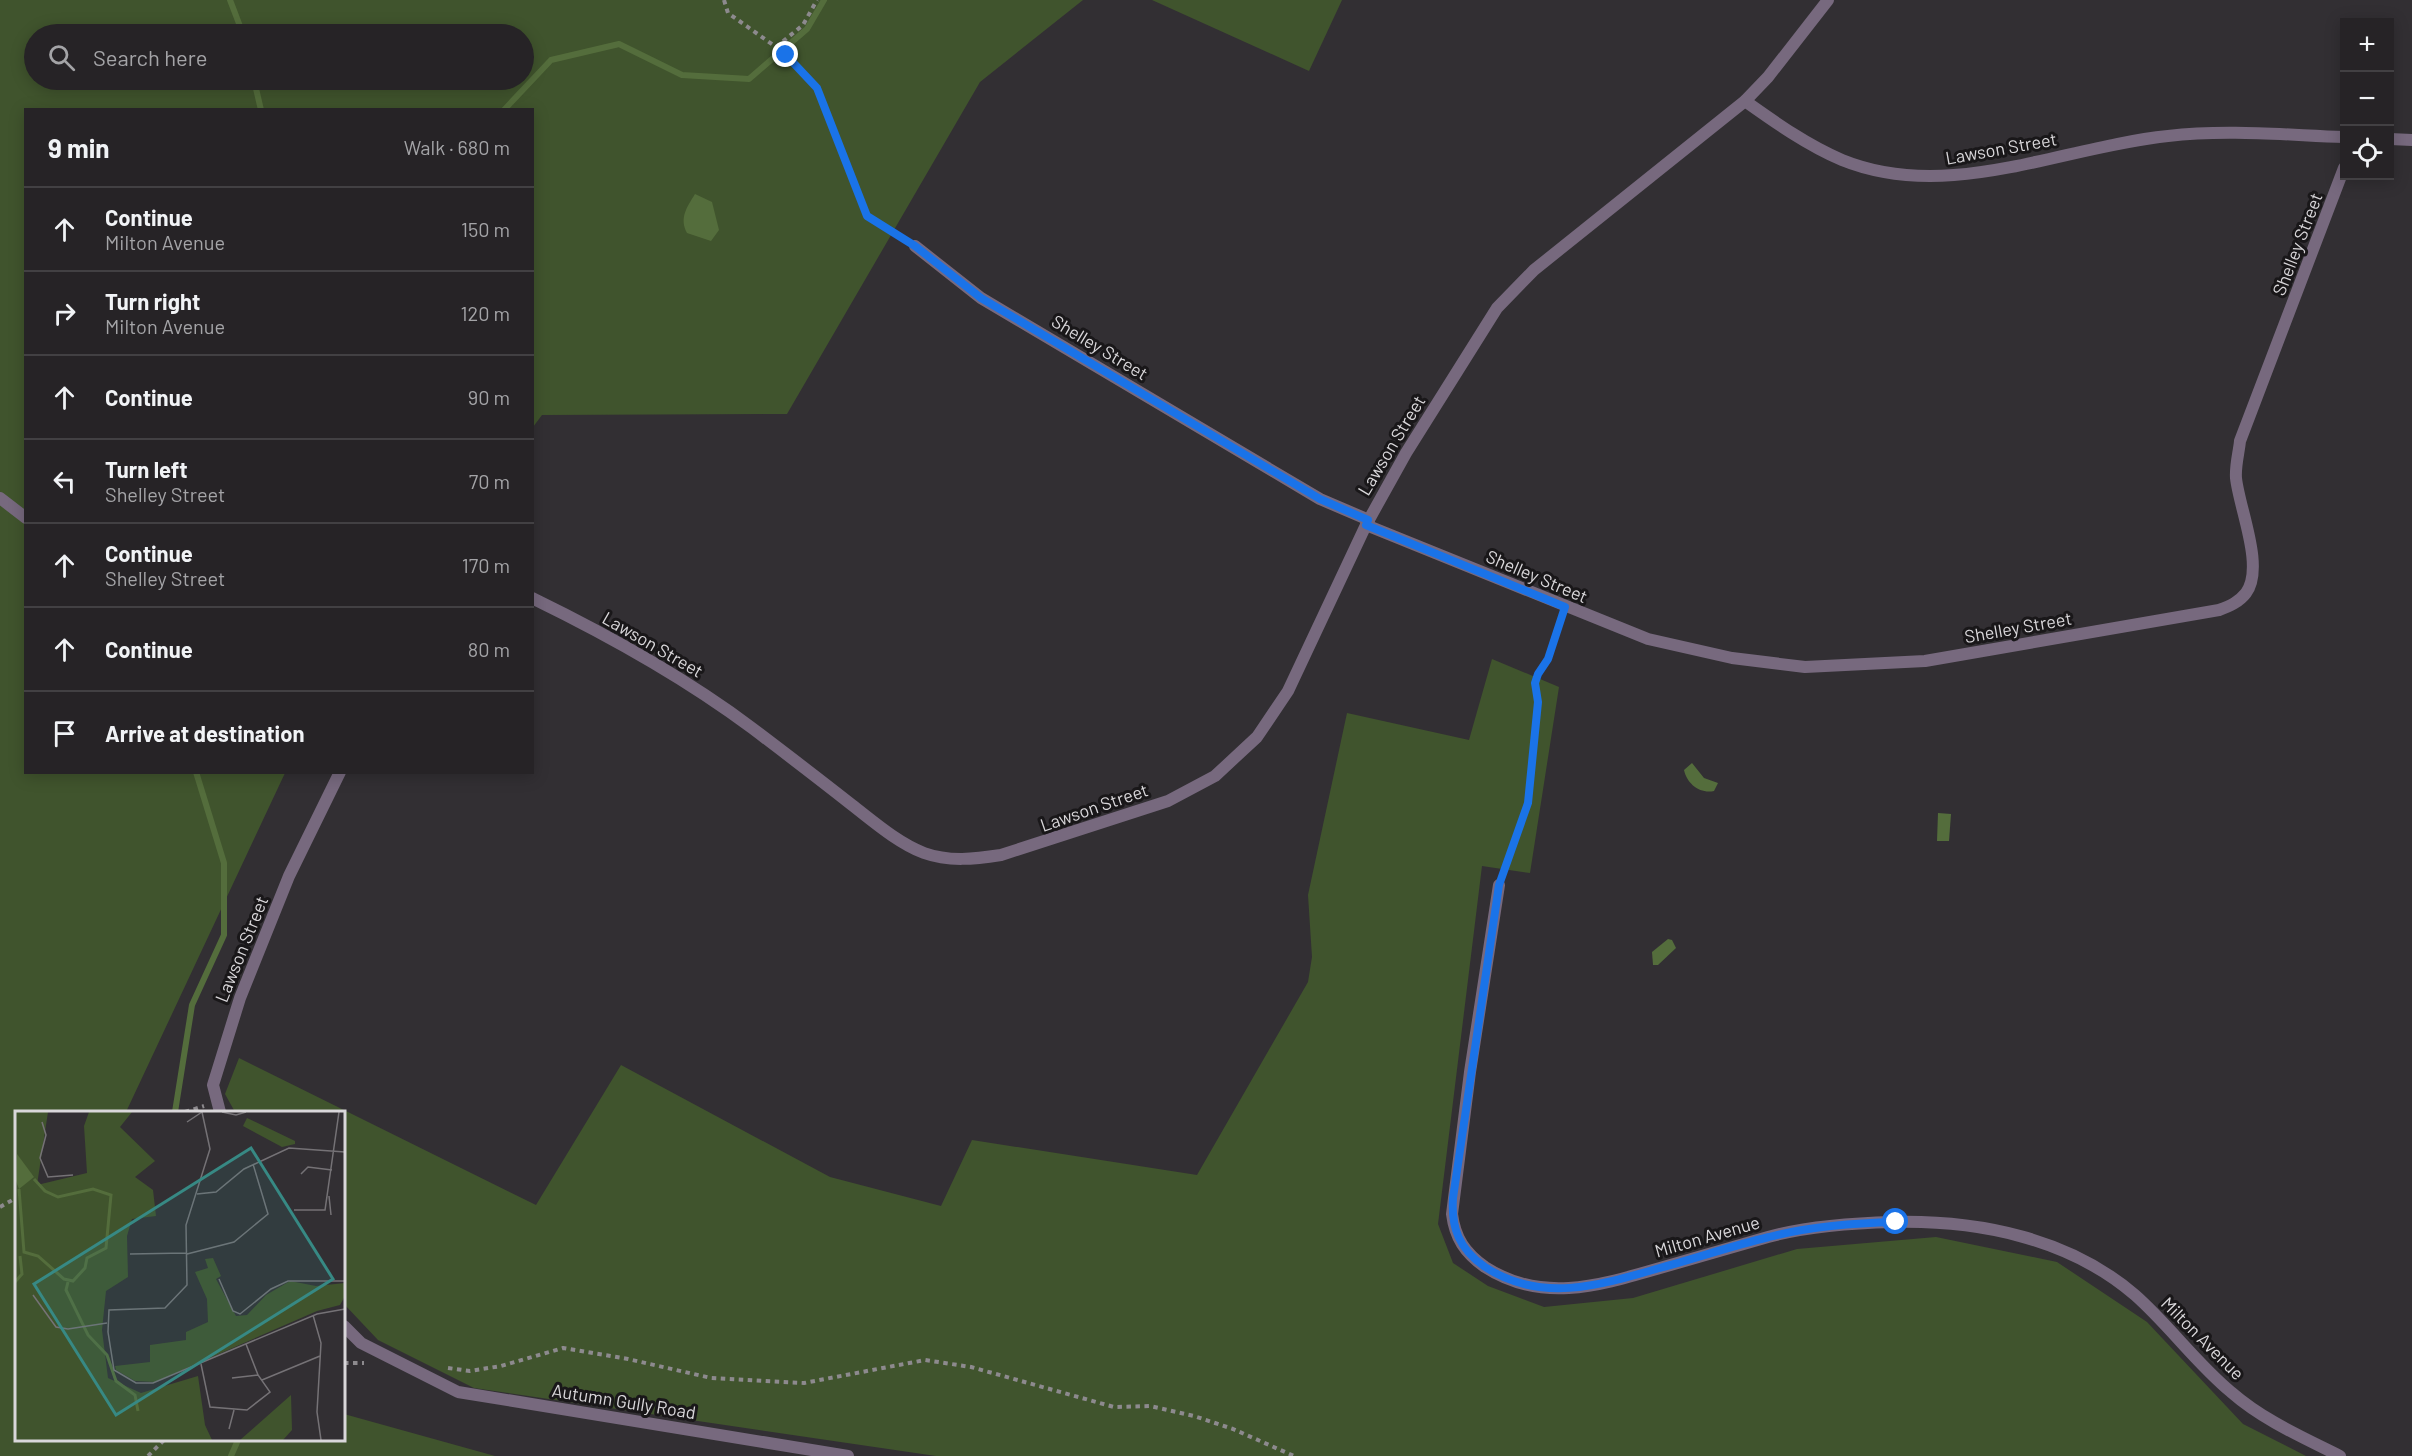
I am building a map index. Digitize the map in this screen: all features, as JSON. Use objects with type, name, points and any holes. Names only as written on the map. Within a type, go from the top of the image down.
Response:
[{"type":"street","points":[[1745,101],[1768,77],[1828,0]]},
{"type":"street","name":"Lawson Street","points":[[534,599],[638,654],[715,701],[902,841],[925,853],[950,858],[976,859],[1026,849],[1168,801],[1215,776],[1237,757],[1274,716],[1367,523],[1472,347],[1510,292],[1745,101],[1813,146],[1843,160],[1876,170],[1907,175],[1942,177],[1977,172],[2166,136],[2245,133],[2340,137]]},
{"type":"street","points":[[2394,139],[2412,140]]},
{"type":"street","name":"Shelley Street","points":[[915,246],[981,298],[1320,499],[1367,523],[1619,629],[1679,648],[1805,667],[1925,661],[2219,610],[2236,603],[2248,591],[2253,561],[2236,476],[2240,441],[2340,178]]},
{"type":"street","points":[[0,498],[24,516]]},
{"type":"street","name":"Lawson Street","points":[[220,1111],[213,1085],[240,998],[289,876],[339,774]]},
{"type":"street","name":"Milton Avenue","points":[[1499,885],[1470,1072],[1453,1206],[1454,1230],[1462,1247],[1478,1262],[1496,1274],[1516,1282],[1561,1290],[1598,1286],[1770,1237],[1827,1226],[1896,1222],[1930,1223],[2011,1234],[2064,1250],[2113,1277],[2137,1297],[2230,1392],[2272,1422],[2340,1456]]},
{"type":"street","name":"Autumn Gully Road","points":[[345,1327],[362,1343],[399,1364],[458,1392],[848,1456]]},
{"type":"path","points":[[724,0],[728,13],[777,47],[817,88],[867,216],[915,246]]},
{"type":"path","points":[[777,47],[803,25],[818,0]]},
{"type":"path","points":[[1499,885],[1528,803],[1538,702],[1535,683],[1548,659],[1565,607]]},
{"type":"path","points":[[0,1207],[15,1199]]},
{"type":"path","points":[[439,1367],[470,1371],[501,1366],[563,1348],[628,1359],[711,1378],[804,1383],[925,1360],[971,1367],[1114,1407],[1150,1406],[1194,1416],[1233,1429],[1294,1456]]},
{"type":"path","points":[[148,1456],[163,1441]]},
{"type":"shaded area","points":[[0,0],[1083,0],[980,82],[787,414],[542,415],[534,426],[534,108],[24,108],[24,774],[285,774],[126,1111],[15,1111],[15,1441],[345,1441],[345,1414],[495,1456],[0,1456]]},
{"type":"shaded area","points":[[1152,0],[1342,0],[1309,71]]},
{"type":"shaded area","points":[[695,194],[712,202],[719,230],[711,241],[687,233],[685,228],[685,213]]},
{"type":"shaded area","points":[[1492,659],[1559,687],[1530,873],[1482,866],[1438,1224],[1453,1263],[1488,1286],[1544,1307],[1633,1298],[1797,1249],[1936,1237],[2057,1262],[2147,1322],[2243,1424],[2306,1456],[936,1456],[474,1388],[378,1340],[345,1305],[345,1111],[234,1111],[225,1094],[239,1058],[536,1205],[621,1065],[830,1177],[941,1206],[972,1140],[1197,1175],[1308,982],[1312,957],[1308,895],[1347,713],[1469,740]]},
{"type":"shaded area","points":[[1692,763],[1704,778],[1718,783],[1714,791],[1704,791],[1691,784],[1684,770]]},
{"type":"shaded area","points":[[1938,813],[1951,814],[1949,841],[1937,841]]},
{"type":"shaded area","points":[[1668,939],[1672,940],[1676,948],[1658,965],[1653,965],[1652,952]]},
{"type":"waterway","points":[[230,0],[239,24]]},
{"type":"waterway","points":[[534,78],[551,60],[619,44],[682,75],[749,79],[807,29],[824,0]]},
{"type":"waterway","points":[[256,90],[261,108]]},
{"type":"waterway","points":[[506,108],[523,90]]},
{"type":"waterway","points":[[175,1111],[192,1005],[224,935],[224,863],[197,774]]},
{"type":"waterway","points":[[231,1456],[238,1441]]},
{"type":"route","points":[[786,55],[817,88],[830,114],[867,216],[915,246],[981,298],[1320,499],[1368,520],[1366,525],[1565,607],[1548,659],[1535,683],[1538,702],[1528,803],[1499,885],[1453,1198],[1454,1230],[1462,1247],[1496,1274],[1516,1282],[1540,1288],[1579,1289],[1598,1286],[1798,1231],[1827,1226],[1896,1222]]}]
